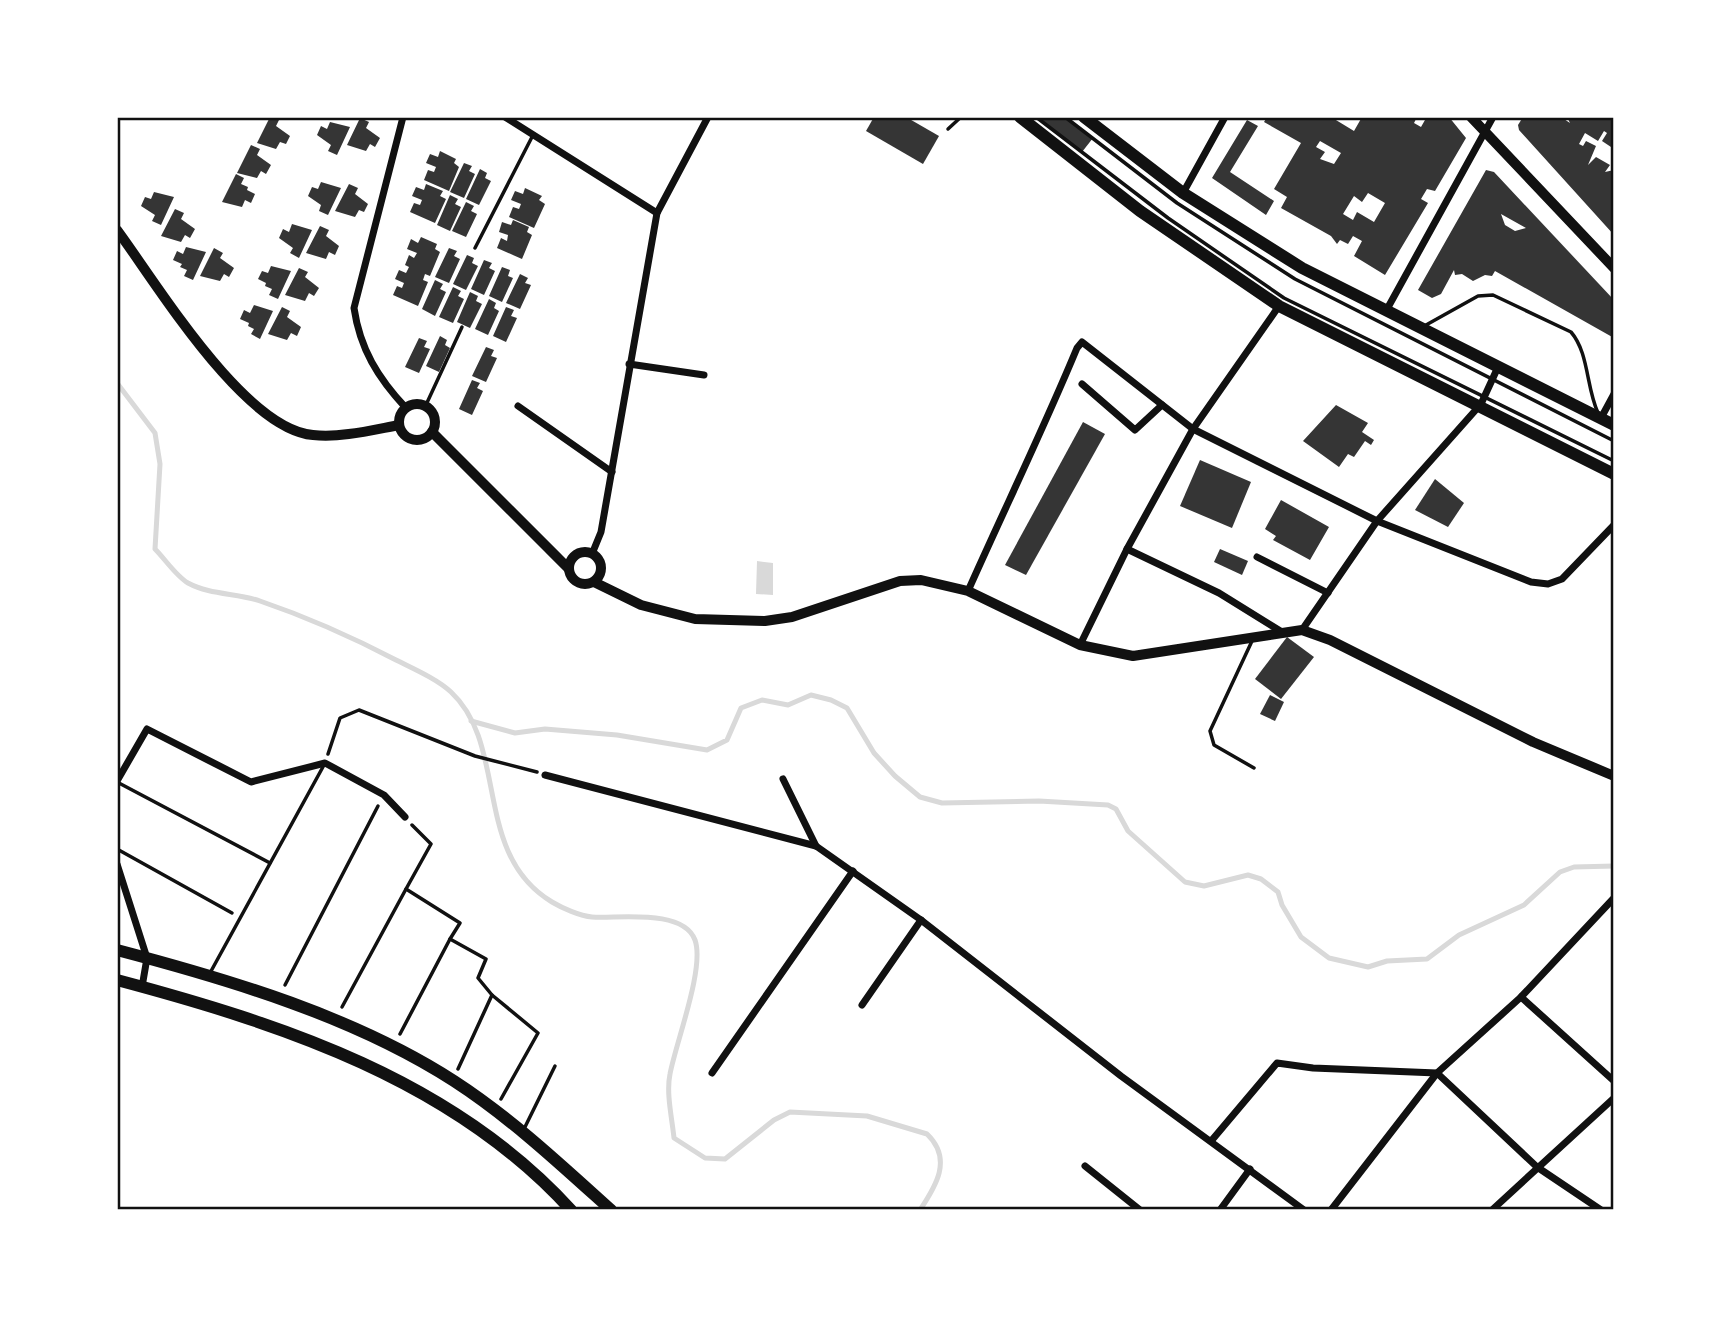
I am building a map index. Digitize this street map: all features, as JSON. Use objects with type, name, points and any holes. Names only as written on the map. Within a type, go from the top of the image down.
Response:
[{"type":"main road","points":[[1020,117],[1140,211],[1279,306],[1483,400],[1614,474]]},
{"type":"main road","points":[[1084,117],[1183,193],[1302,268],[1421,328],[1496,373],[1614,425]]},
{"type":"main road","points":[[117,230],[225,377],[263,411],[312,435],[399,425]]},
{"type":"main road","points":[[419,405],[425,407],[434,418],[432,432],[427,438],[413,440],[406,437],[399,425],[399,418],[406,408],[419,405]]},
{"type":"main road","points":[[432,432],[568,568],[574,580],[587,584],[594,582],[641,605],[695,619],[792,617],[900,581],[921,580],[968,591],[1080,645],[1133,656],[1303,630],[1330,640],[1533,742],[1614,776]]},
{"type":"main road","points":[[568,568],[575,555],[582,552],[592,554],[600,562],[601,569],[594,582]]},
{"type":"main road","points":[[117,950],[209,974],[278,998],[392,1048],[452,1080],[495,1110],[523,1131],[611,1210]]},
{"type":"main road","points":[[117,980],[274,1026],[385,1073],[442,1103],[484,1131],[571,1210]]},
{"type":"street","points":[[403,117],[354,308],[358,332],[368,359],[388,389],[406,408]]},
{"type":"street","points":[[506,117],[657,213]]},
{"type":"street","points":[[592,554],[601,533],[657,213],[708,117]]},
{"type":"street","points":[[1183,193],[1225,117]]},
{"type":"street","points":[[1471,117],[1614,268]]},
{"type":"street","points":[[1387,311],[1493,117]]},
{"type":"street","points":[[1080,645],[1127,550],[1193,429],[1279,306]]},
{"type":"street","points":[[968,591],[1013,489],[1041,436],[1077,348],[1083,342],[1193,429],[1377,521],[1531,582],[1548,584],[1562,579],[1614,525]]},
{"type":"street","points":[[629,364],[704,375]]},
{"type":"street","points":[[1303,630],[1377,521],[1483,400],[1496,373]]},
{"type":"street","points":[[1082,384],[1135,430],[1162,405]]},
{"type":"street","points":[[1601,418],[1614,394]]},
{"type":"street","points":[[518,407],[612,472]]},
{"type":"street","points":[[1127,550],[1219,593],[1282,633]]},
{"type":"street","points":[[1256,557],[1328,593]]},
{"type":"street","points":[[117,782],[147,729],[250,782],[325,763],[384,795],[405,817]]},
{"type":"street","points":[[545,775],[816,846],[921,920],[1121,1076],[1212,1140],[1304,1210]]},
{"type":"street","points":[[783,779],[816,846]]},
{"type":"street","points":[[117,864],[147,958],[142,987]]},
{"type":"street","points":[[712,1073],[853,871]]},
{"type":"street","points":[[1331,1210],[1437,1073],[1521,997],[1613,899]]},
{"type":"street","points":[[862,1005],[921,920]]},
{"type":"street","points":[[1521,997],[1614,1081]]},
{"type":"street","points":[[1212,1140],[1277,1063],[1313,1068],[1437,1073],[1537,1167],[1601,1210]]},
{"type":"street","points":[[1492,1210],[1614,1098]]},
{"type":"street","points":[[1085,1166],[1140,1210]]},
{"type":"street","points":[[1220,1210],[1250,1170]]},
{"type":"lane","points":[[948,129],[961,117]]},
{"type":"lane","points":[[1037,117],[1168,218],[1284,298],[1483,400],[1614,461]]},
{"type":"lane","points":[[1066,117],[1177,202],[1295,279],[1496,373],[1614,441]]},
{"type":"lane","points":[[475,248],[532,136]]},
{"type":"lane","points":[[1421,328],[1478,296],[1493,295],[1571,332],[1578,341],[1590,396],[1601,418]]},
{"type":"lane","points":[[425,407],[462,327]]},
{"type":"lane","points":[[1254,636],[1210,731],[1214,745],[1254,768]]},
{"type":"lane","points":[[209,974],[325,763]]},
{"type":"lane","points":[[117,782],[270,863]]},
{"type":"lane","points":[[523,1131],[555,1066]]},
{"type":"path","points":[[325,763],[340,718],[359,710],[475,756],[545,775]]},
{"type":"path","points":[[278,998],[384,795]]},
{"type":"path","points":[[334,1021],[431,844],[405,817]]},
{"type":"path","points":[[117,849],[240,917]]},
{"type":"path","points":[[392,1048],[460,923],[406,889]]},
{"type":"path","points":[[450,939],[486,959],[478,978],[492,995],[538,1033],[495,1110]]},
{"type":"path","points":[[452,1080],[492,995]]},
{"type":"shaded area","points":[[757,561],[773,563],[773,595],[756,594]]},
{"type":"building","points":[[270,117],[279,120],[276,126],[290,136],[286,144],[280,142],[276,149],[257,143]]},
{"type":"building","points":[[874,117],[906,117],[939,136],[923,164],[866,131]]},
{"type":"building","points":[[1036,117],[1065,117],[1093,138],[1082,152]]},
{"type":"building","points":[[1267,117],[1331,117],[1354,131],[1362,117],[1417,117],[1414,123],[1421,127],[1425,120],[1419,117],[1449,117],[1466,138],[1435,191],[1427,189],[1421,199],[1428,203],[1385,275],[1354,256],[1362,241],[1353,236],[1348,244],[1340,240],[1337,244],[1331,236],[1281,208],[1287,197],[1274,189],[1301,143],[1264,122]],"holes":[[[1320,141],[1341,153],[1334,164],[1320,159],[1325,152],[1316,147]],[[1368,193],[1385,203],[1374,222],[1357,212],[1353,220],[1343,214],[1354,196],[1362,202]]]},
{"type":"building","points":[[1523,117],[1566,117],[1564,119],[1570,123],[1567,117],[1614,117],[1614,149],[1602,141],[1607,133],[1604,131],[1598,141],[1585,133],[1579,144],[1583,146],[1586,141],[1596,146],[1588,165],[1596,157],[1610,165],[1605,172],[1614,170],[1614,235],[1519,130],[1518,125]]},
{"type":"building","points":[[360,118],[369,122],[366,128],[380,138],[375,147],[370,144],[366,151],[347,145]]},
{"type":"building","points":[[1247,120],[1258,126],[1230,172],[1274,201],[1266,215],[1212,178]]},
{"type":"building","points":[[330,122],[350,127],[337,155],[328,151],[331,145],[317,135],[321,126],[327,129]]},
{"type":"building","points":[[251,145],[260,149],[257,155],[271,165],[266,174],[261,171],[257,178],[237,173]]},
{"type":"building","points":[[440,151],[456,159],[454,163],[459,167],[449,191],[424,180],[428,170],[434,172],[436,167],[426,163],[430,154],[438,157]]},
{"type":"building","points":[[464,163],[472,166],[469,171],[475,174],[464,198],[450,192]]},
{"type":"building","points":[[480,169],[487,173],[485,178],[491,181],[479,205],[466,199]]},
{"type":"building","points":[[1486,170],[1494,172],[1614,300],[1614,338],[1495,271],[1492,276],[1485,275],[1473,281],[1462,274],[1455,275],[1454,270],[1441,294],[1432,298],[1418,290]],"holes":[[[1501,214],[1526,228],[1515,231],[1505,225]]]},
{"type":"building","points":[[236,174],[244,178],[241,184],[255,194],[251,203],[245,200],[242,207],[222,202]]},
{"type":"building","points":[[321,182],[341,188],[328,215],[319,211],[321,205],[308,196],[312,187],[318,189]]},
{"type":"building","points":[[349,184],[358,188],[355,194],[368,204],[364,212],[359,210],[355,217],[335,211]]},
{"type":"building","points":[[426,184],[443,191],[440,196],[446,199],[435,223],[410,212],[414,203],[420,205],[422,200],[412,196],[416,187],[424,190]]},
{"type":"building","points":[[525,188],[542,196],[539,200],[545,204],[534,228],[509,217],[513,207],[519,209],[521,204],[511,200],[515,191],[523,194]]},
{"type":"building","points":[[154,192],[174,197],[161,225],[152,221],[155,215],[141,206],[145,197],[151,199]]},
{"type":"building","points":[[450,195],[458,199],[455,204],[461,207],[450,231],[437,225]]},
{"type":"building","points":[[466,202],[474,206],[471,211],[477,214],[466,237],[452,231]]},
{"type":"building","points":[[175,209],[184,213],[181,219],[195,229],[190,238],[185,235],[181,242],[161,236]]},
{"type":"building","points":[[513,220],[529,227],[527,232],[532,235],[522,259],[497,248],[501,238],[507,241],[508,235],[499,232],[502,222],[511,225]]},
{"type":"building","points":[[292,224],[312,230],[299,258],[290,253],[293,248],[279,238],[283,229],[289,232]]},
{"type":"building","points":[[320,226],[329,230],[326,236],[339,246],[335,255],[329,252],[326,259],[306,253]]},
{"type":"building","points":[[421,237],[437,244],[435,249],[440,252],[430,276],[425,274],[423,280],[428,282],[418,306],[393,295],[397,286],[402,288],[404,283],[395,279],[399,270],[406,273],[409,267],[405,265],[409,255],[414,258],[417,253],[407,249],[411,239],[418,243]]},
{"type":"building","points":[[186,247],[206,252],[193,280],[184,276],[187,270],[180,267],[182,264],[173,260],[177,251],[183,254]]},
{"type":"building","points":[[214,248],[223,253],[220,258],[234,268],[229,277],[224,274],[220,281],[200,276]]},
{"type":"building","points":[[449,248],[457,251],[454,256],[460,259],[449,283],[435,277]]},
{"type":"building","points":[[467,255],[474,258],[472,263],[478,266],[466,290],[453,284]]},
{"type":"building","points":[[484,260],[492,263],[489,268],[495,271],[484,295],[471,289]]},
{"type":"building","points":[[271,266],[291,271],[278,299],[269,295],[272,289],[258,279],[262,271],[268,273]]},
{"type":"building","points":[[502,267],[510,270],[508,276],[513,278],[502,302],[489,296]]},
{"type":"building","points":[[299,268],[308,272],[305,277],[319,288],[314,296],[309,293],[305,301],[285,295]]},
{"type":"building","points":[[520,274],[528,278],[525,283],[531,285],[520,309],[506,303]]},
{"type":"building","points":[[435,280],[443,284],[440,289],[446,292],[435,316],[422,309]]},
{"type":"building","points":[[453,287],[461,291],[458,296],[464,299],[453,323],[439,317]]},
{"type":"building","points":[[470,292],[478,296],[476,301],[482,304],[470,328],[457,322]]},
{"type":"building","points":[[489,299],[496,303],[494,308],[499,311],[488,335],[475,329]]},
{"type":"building","points":[[254,305],[273,311],[260,339],[251,334],[254,329],[248,326],[249,323],[240,319],[244,310],[250,313]]},
{"type":"building","points":[[282,307],[290,311],[287,317],[301,327],[297,336],[291,333],[287,340],[268,334]]},
{"type":"building","points":[[506,307],[514,310],[511,316],[517,318],[506,342],[493,336]]},
{"type":"building","points":[[440,336],[447,340],[445,345],[450,348],[439,372],[426,366]]},
{"type":"building","points":[[419,338],[427,341],[424,347],[430,349],[419,373],[405,367]]},
{"type":"building","points":[[486,347],[494,350],[491,356],[497,358],[486,382],[472,376]]},
{"type":"building","points":[[472,380],[480,383],[477,388],[483,391],[472,415],[459,409]]},
{"type":"building","points":[[1336,405],[1368,423],[1362,432],[1374,440],[1371,445],[1365,441],[1354,457],[1348,454],[1339,467],[1303,441]]},
{"type":"building","points":[[1083,422],[1105,434],[1026,575],[1005,565]]},
{"type":"building","points":[[1200,460],[1251,482],[1232,528],[1180,506]]},
{"type":"building","points":[[1435,479],[1464,503],[1448,527],[1415,510]]},
{"type":"building","points":[[1281,500],[1329,527],[1310,560],[1273,540],[1276,536],[1265,529]]},
{"type":"building","points":[[1220,549],[1248,561],[1242,575],[1214,562]]},
{"type":"building","points":[[1287,637],[1314,657],[1281,699],[1255,679]]},
{"type":"building","points":[[1270,695],[1284,702],[1275,721],[1260,714]]},
{"type":"waterway","points":[[117,383],[155,433],[160,464],[155,549],[179,576],[196,587],[251,598],[278,607],[363,643],[439,683],[451,692],[469,715],[480,741],[500,829],[511,857],[527,881],[552,902],[582,915],[664,919],[688,930],[695,940],[696,968],[669,1081],[674,1138],[705,1158],[725,1159],[774,1120],[790,1112],[867,1116],[927,1134],[935,1143],[939,1153],[939,1172],[920,1210]]},
{"type":"waterway","points":[[471,721],[515,733],[545,729],[617,735],[707,750],[727,740],[741,708],[762,700],[788,705],[811,695],[831,700],[847,708],[874,753],[895,776],[920,797],[942,803],[1039,801],[1108,805],[1116,809],[1128,831],[1185,882],[1204,886],[1248,875],[1261,879],[1278,892],[1282,905],[1301,937],[1329,958],[1368,967],[1387,961],[1427,959],[1459,935],[1524,905],[1560,872],[1574,867],[1614,866]]}]
